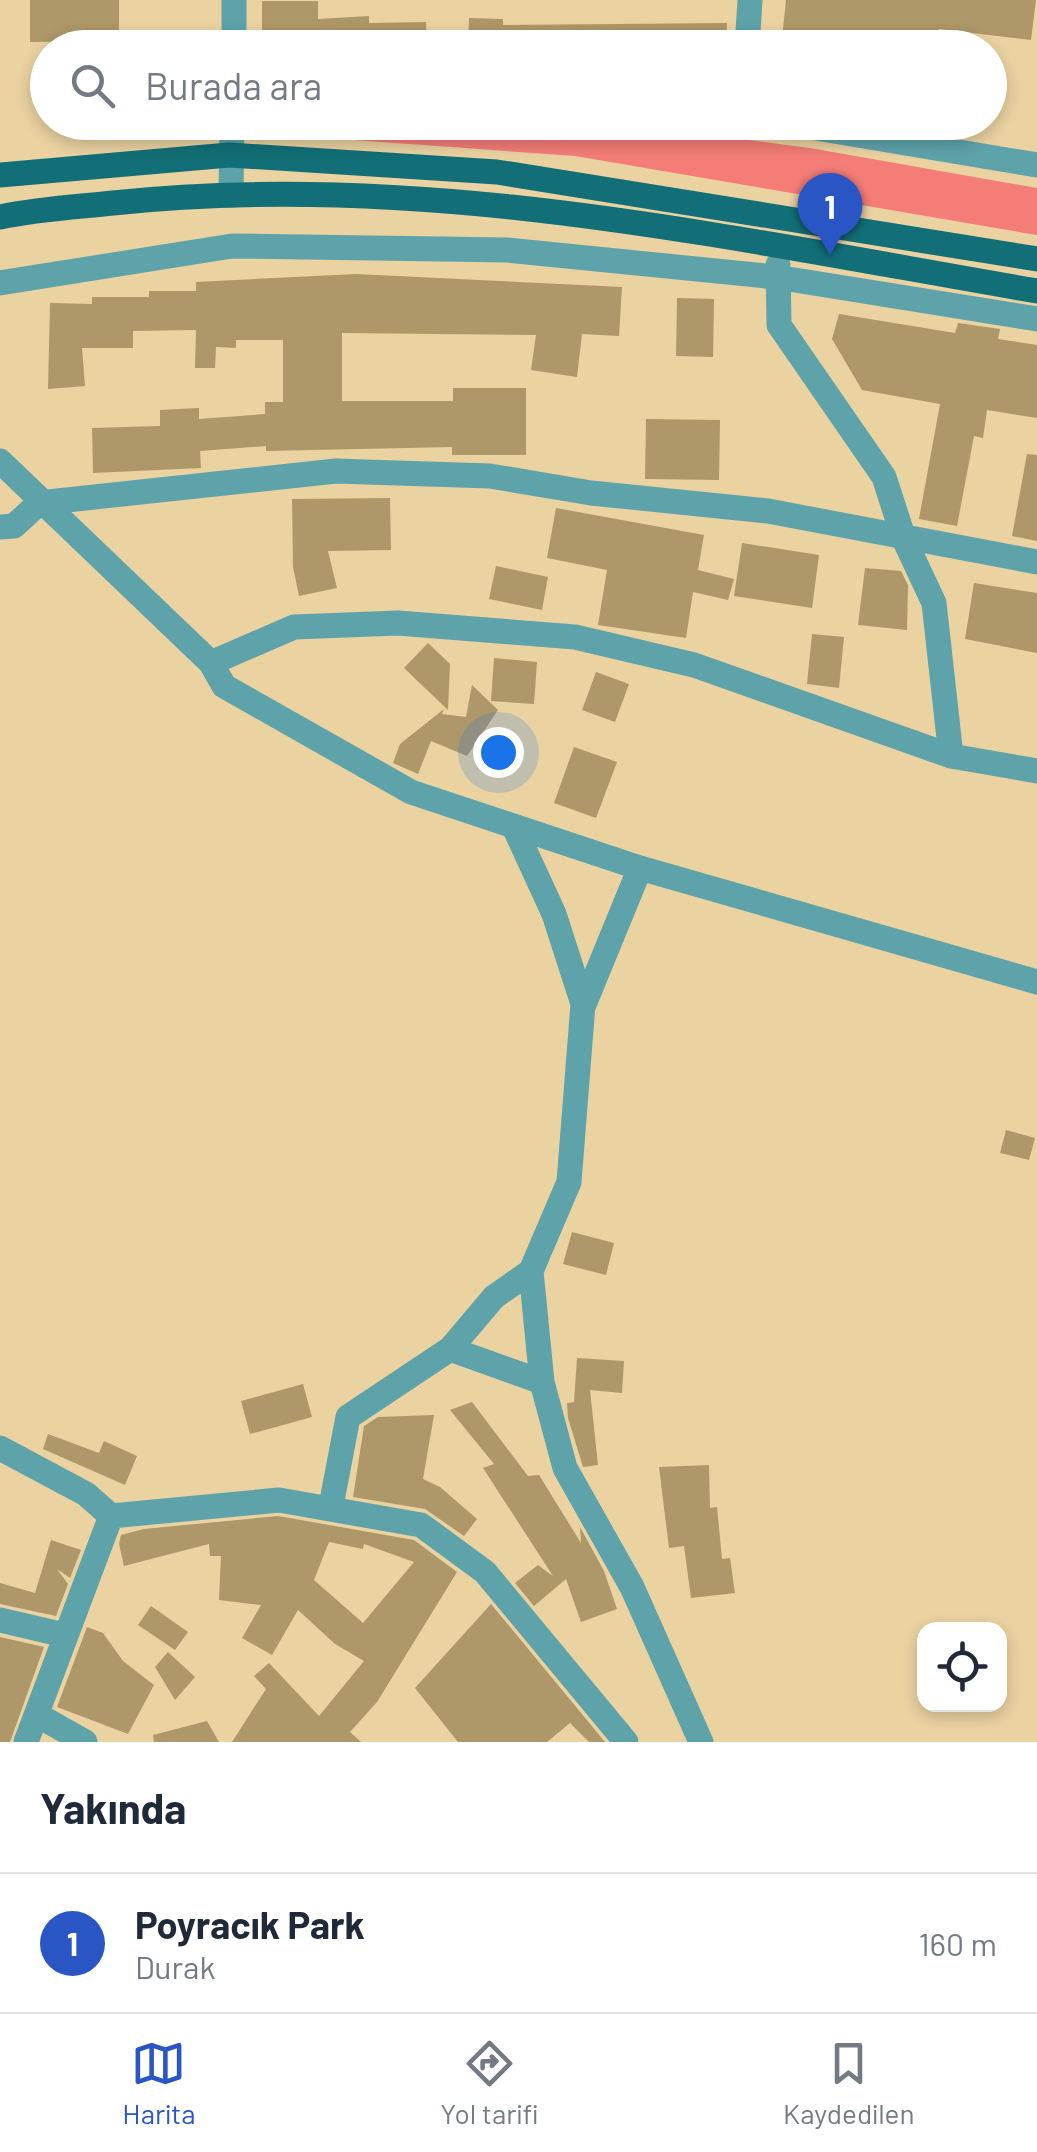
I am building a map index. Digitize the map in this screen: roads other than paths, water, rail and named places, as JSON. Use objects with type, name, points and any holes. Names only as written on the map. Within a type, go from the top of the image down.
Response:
[{"type":"main road","points":[[0,175],[229,155],[497,172],[1037,259]]},
{"type":"main road","points":[[0,217],[162,198],[230,195],[475,202],[782,246],[1037,291]]},
{"type":"street","points":[[234,0],[234,30]]},
{"type":"street","points":[[748,30],[750,0]]},
{"type":"street","points":[[230,140],[230,195]]},
{"type":"street","points":[[885,140],[1037,166]]},
{"type":"street","points":[[784,217],[776,277],[779,325],[884,476],[904,539],[934,603],[951,756]]},
{"type":"street","points":[[0,284],[232,246],[507,250],[776,277],[1037,318]]},
{"type":"street","points":[[0,462],[211,663],[224,686],[410,792],[640,868],[1037,982]]},
{"type":"street","points":[[0,526],[14,526],[39,503],[132,489],[336,471],[490,476],[591,493],[768,511],[1037,562]]},
{"type":"street","points":[[211,663],[294,627],[398,623],[575,637],[694,665],[951,756],[1037,771]]},
{"type":"street","points":[[514,827],[554,914],[583,1008]]},
{"type":"street","points":[[640,868],[583,1008],[570,1182],[531,1270],[542,1382],[565,1468],[648,1619],[701,1742]]},
{"type":"street","points":[[331,1506],[348,1417],[450,1349],[494,1297],[531,1270]]},
{"type":"street","points":[[450,1349],[542,1382]]},
{"type":"street","points":[[0,1448],[86,1494],[111,1516],[279,1500],[331,1506],[421,1525],[485,1572],[626,1742]]},
{"type":"street","points":[[26,1742],[40,1716],[64,1636],[111,1516]]},
{"type":"street","points":[[0,1620],[64,1636]]},
{"type":"street","points":[[40,1716],[85,1742]]},
{"type":"place","name":"Poyracık Park","points":[[830,255]]}]
